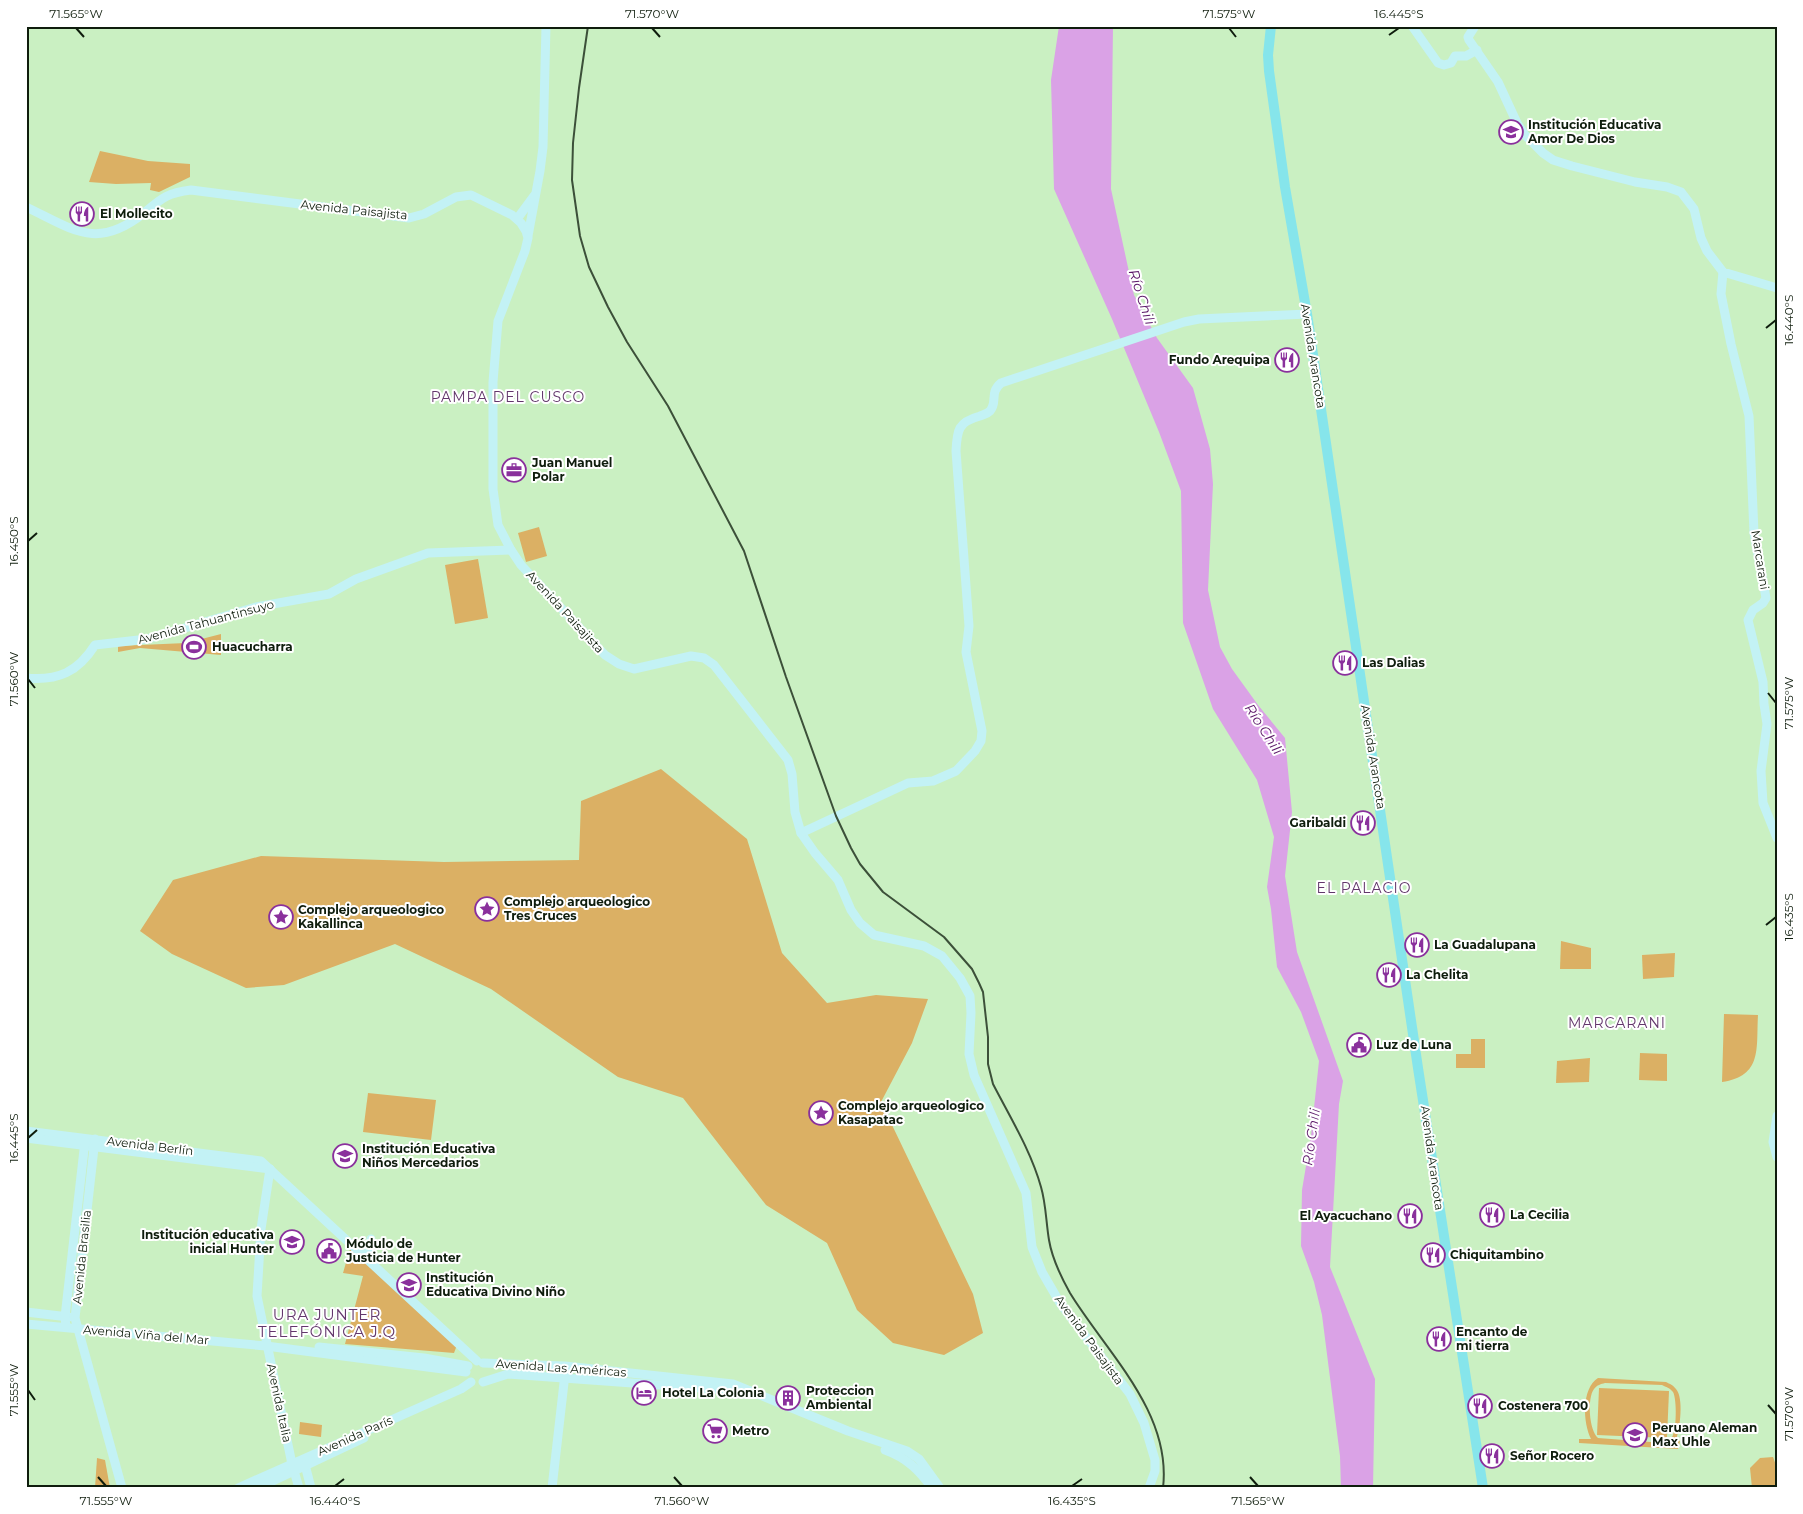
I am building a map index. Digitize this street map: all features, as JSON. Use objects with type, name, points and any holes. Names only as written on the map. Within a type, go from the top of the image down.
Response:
[{"type":"main road","name":"Avenida Paisajista","points":[[546,26],[543,147],[536,193],[525,251],[501,311],[496,331],[492,382],[494,489],[498,525],[511,550],[530,575],[604,655],[619,664],[634,669],[691,656],[704,658],[714,666],[788,760],[792,774],[795,812],[801,833],[838,880],[851,910],[860,923],[874,935],[924,946],[942,956],[960,978],[970,996],[969,1054],[974,1075],[1026,1193],[1032,1247],[1042,1272],[1060,1303],[1130,1394],[1144,1422],[1155,1460],[1155,1471],[1149,1488]]},
{"type":"main road","name":"Avenida Arancota","points":[[1271,26],[1268,55],[1269,71],[1285,187],[1307,314],[1482,1488]]},
{"type":"main road","points":[[1412,26],[1438,64],[1451,63],[1456,56],[1466,56],[1477,50]]},
{"type":"main road","points":[[1475,26],[1468,37],[1498,82],[1517,123],[1525,135],[1540,150],[1553,160],[1572,166],[1636,182],[1667,187],[1681,192],[1694,209],[1701,238],[1707,252],[1723,272],[1777,288]]},
{"type":"main road","name":"Avenida Paisajista","points":[[26,207],[68,228],[95,234],[115,230],[133,221],[167,194],[191,190],[409,218],[424,214],[456,197],[471,194],[518,219]]},
{"type":"main road","points":[[528,238],[518,219],[536,193]]},
{"type":"main road","name":"Marcarani","points":[[1723,272],[1721,294],[1749,423],[1754,533],[1766,598],[1763,603],[1753,610],[1748,620],[1763,682],[1767,724],[1760,771],[1763,803],[1777,838]]},
{"type":"main road","points":[[801,833],[908,783],[932,781],[956,771],[981,741],[982,731],[966,652],[969,626],[956,451],[960,426],[968,419],[988,413],[992,408],[994,390],[1001,383],[1160,329],[1199,319],[1307,314]]},
{"type":"main road","points":[[491,550],[499,537],[498,525]]},
{"type":"main road","name":"Avenida Tahuantinsuyo","points":[[26,678],[44,680],[60,676],[86,659],[95,645],[147,639],[256,607],[329,594],[356,579],[428,553],[511,550]]},
{"type":"main road","points":[[1777,1116],[1773,1142],[1777,1157]]},
{"type":"main road","name":"Avenida Berlín","points":[[26,1131],[270,1169]]},
{"type":"main road","name":"Avenida Berlín","points":[[26,1138],[90,1142],[261,1161],[461,1347],[473,1365],[467,1377],[471,1382]]},
{"type":"main road","name":"Avenida Brasilia","points":[[66,1327],[70,1317],[90,1142]]},
{"type":"main road","name":"Avenida Italia","points":[[270,1169],[261,1229],[257,1296],[266,1346],[299,1488]]},
{"type":"main road","points":[[367,1258],[371,1239]]},
{"type":"main road","points":[[26,1312],[70,1317]]},
{"type":"main road","name":"Avenida Brasilia","points":[[70,1317],[78,1328],[122,1488]]},
{"type":"main road","name":"Avenida Viña del Mar","points":[[26,1324],[266,1346],[274,1342],[473,1365]]},
{"type":"main road","points":[[471,1382],[482,1382],[486,1379],[488,1372],[473,1365]]},
{"type":"main road","name":"Avenida Las Américas","points":[[473,1365],[565,1366],[733,1384],[848,1431],[907,1451],[919,1459],[940,1488]]},
{"type":"main road","points":[[552,1488],[565,1366]]},
{"type":"main road","name":"Avenida Las Américas","points":[[482,1382],[508,1374],[715,1389],[742,1393],[898,1454],[912,1464],[932,1488]]},
{"type":"main road","name":"Avenida París","points":[[238,1488],[304,1462],[461,1389],[471,1382]]},
{"type":"main road","name":"Avenida París","points":[[304,1462],[460,1395],[482,1382]]},
{"type":"main road","points":[[304,1462],[311,1488]]},
{"type":"main road","name":"Avenida París","points":[[258,1488],[293,1467]]},
{"type":"shaded area","points":[[100,151],[148,161],[190,164],[190,177],[159,192],[150,190],[151,183],[116,184],[89,182]]},
{"type":"shaded area","points":[[539,527],[547,556],[526,562],[518,533]]},
{"type":"shaded area","points":[[478,559],[488,618],[455,624],[445,565]]},
{"type":"shaded area","name":"Huacucharra","points":[[221,634],[221,655],[140,648],[118,652],[118,646],[186,643]]},
{"type":"shaded area","points":[[661,769],[747,839],[782,953],[827,1003],[876,995],[928,999],[912,1043],[881,1102],[973,1294],[983,1333],[944,1355],[893,1343],[857,1310],[827,1243],[766,1205],[683,1098],[618,1077],[491,989],[395,944],[284,985],[246,988],[172,954],[140,931],[173,880],[261,856],[444,862],[579,860],[581,801]]},
{"type":"shaded area","points":[[1561,941],[1591,948],[1591,969],[1560,969]]},
{"type":"shaded area","points":[[1675,953],[1674,977],[1643,979],[1642,955]]},
{"type":"shaded area","points":[[1724,1014],[1758,1015],[1757,1049],[1755,1059],[1745,1074],[1722,1082]]},
{"type":"shaded area","points":[[1471,1039],[1485,1039],[1485,1068],[1456,1068],[1456,1054],[1471,1054]]},
{"type":"shaded area","points":[[1640,1053],[1667,1054],[1667,1081],[1639,1080]]},
{"type":"shaded area","points":[[1590,1058],[1589,1082],[1556,1083],[1557,1061]]},
{"type":"shaded area","points":[[368,1093],[436,1100],[431,1140],[363,1132]]},
{"type":"shaded area","points":[[350,1249],[457,1345],[454,1353],[345,1344],[363,1276],[343,1273]]},
{"type":"shaded area","points":[[1598,1378],[1666,1382],[1673,1386],[1678,1393],[1681,1406],[1676,1440],[1680,1441],[1678,1449],[1579,1443],[1579,1439],[1591,1439],[1586,1424],[1585,1407],[1586,1398],[1592,1383]],"holes":[[[1605,1383],[1662,1385],[1673,1392],[1675,1401],[1676,1416],[1673,1435],[1670,1440],[1664,1443],[1598,1438],[1595,1434],[1590,1414],[1590,1399],[1596,1387]]]},
{"type":"shaded area","points":[[1599,1388],[1669,1391],[1667,1438],[1597,1435]]},
{"type":"shaded area","points":[[300,1422],[322,1425],[321,1437],[299,1434]]},
{"type":"shaded area","points":[[1773,1457],[1777,1468],[1777,1488],[1752,1488],[1750,1468],[1760,1458]]},
{"type":"shaded area","points":[[97,1458],[105,1460],[110,1488],[95,1488]]},
{"type":"water","name":"Río Chili","points":[[1059,26],[1113,26],[1111,189],[1134,295],[1157,338],[1193,388],[1210,449],[1213,484],[1208,590],[1220,647],[1232,669],[1285,738],[1292,812],[1285,876],[1297,952],[1343,1081],[1339,1104],[1330,1267],[1375,1379],[1373,1488],[1341,1488],[1340,1456],[1322,1315],[1314,1282],[1301,1246],[1302,1190],[1311,1136],[1319,1061],[1301,1012],[1277,967],[1267,887],[1274,837],[1257,780],[1213,709],[1183,623],[1181,491],[1159,432],[1112,319],[1054,189],[1051,80]]},
{"type":"railway","points":[[588,26],[573,143],[572,180],[580,236],[589,267],[627,342],[668,406],[744,551],[786,677],[836,816],[851,848],[860,864],[883,892],[944,937],[972,969],[979,983],[983,992],[988,1037],[988,1064],[993,1084],[1020,1134],[1037,1174],[1043,1193],[1050,1247],[1060,1274],[1070,1293],[1118,1361],[1147,1408],[1157,1434],[1163,1460],[1163,1488]]},
{"type":"place","name":"Institución Educativa Amor De Dios","points":[[1511,132]]},
{"type":"place","name":"El Mollecito","points":[[82,214]]},
{"type":"place","name":"Fundo Arequipa","points":[[1287,360]]},
{"type":"place","name":"Juan Manuel Polar","points":[[514,470]]},
{"type":"place","name":"Huacucharra","points":[[194,647]]},
{"type":"place","name":"Las Dalias","points":[[1345,663]]},
{"type":"place","name":"Garibaldi","points":[[1363,823]]},
{"type":"place","name":"Complejo arqueologico Tres Cruces","points":[[487,909]]},
{"type":"place","name":"Complejo arqueologico Kakallinca","points":[[281,917]]},
{"type":"place","name":"La Guadalupana","points":[[1417,945]]},
{"type":"place","name":"La Chelita","points":[[1389,975]]},
{"type":"place","name":"Luz de Luna","points":[[1359,1045]]},
{"type":"place","name":"Complejo arqueologico Kasapatac","points":[[821,1113]]},
{"type":"place","name":"Institución Educativa Niños Mercedarios","points":[[345,1156]]},
{"type":"place","name":"La Cecilia","points":[[1492,1215]]},
{"type":"place","name":"El Ayacuchano","points":[[1410,1216]]},
{"type":"place","name":"Institución educativa inicial Hunter","points":[[292,1242]]},
{"type":"place","name":"Módulo de Justicia de Hunter","points":[[329,1251]]},
{"type":"place","name":"Chiquitambino","points":[[1433,1255]]},
{"type":"place","name":"Institución Educativa Divino Niño","points":[[409,1285]]},
{"type":"place","name":"Encanto de mi tierra","points":[[1439,1339]]},
{"type":"place","name":"Hotel La Colonia","points":[[644,1393]]},
{"type":"place","name":"Proteccion Ambiental","points":[[788,1398]]},
{"type":"place","name":"Costenera 700","points":[[1480,1406]]},
{"type":"place","name":"Metro","points":[[715,1431]]},
{"type":"place","name":"Peruano Aleman Max Uhle","points":[[1635,1435]]},
{"type":"place","name":"Señor Rocero","points":[[1492,1456]]},
{"type":"district","name":"PAMPA DEL CUSCO","points":[[508,397]]},
{"type":"district","name":"EL PALACIO","points":[[1364,888]]},
{"type":"district","name":"MARCARANI","points":[[1617,1023]]},
{"type":"district","name":"URA JUNTER TELEFÓNICA J.Q","points":[[327,1324]]}]
